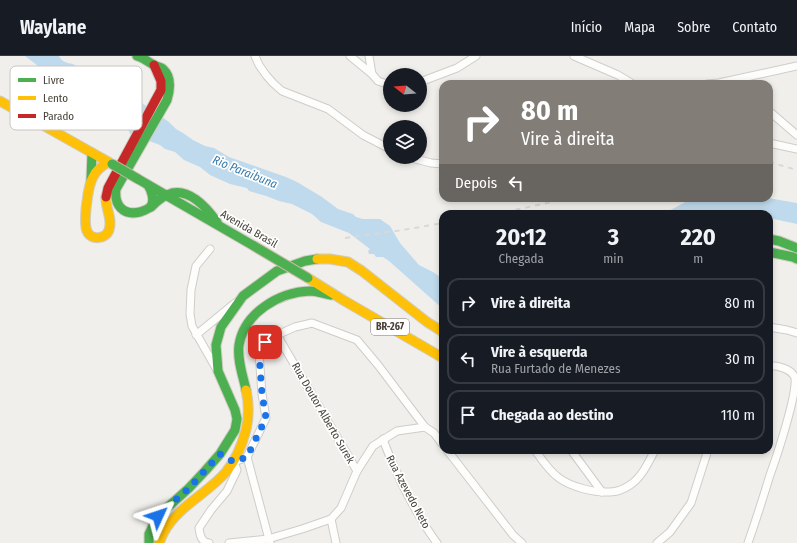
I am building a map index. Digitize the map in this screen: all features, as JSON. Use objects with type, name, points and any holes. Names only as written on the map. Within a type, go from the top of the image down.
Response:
[{"type":"main road","points":[[92,153],[91,180],[86,212],[86,226],[92,237],[101,238],[109,229],[106,203],[107,193],[133,152],[163,97],[161,81],[154,65],[143,57]]},
{"type":"main road","points":[[0,101],[10,107]]},
{"type":"main road","points":[[51,130],[110,163],[138,179],[148,185],[166,195],[147,210],[137,213],[127,212],[118,207],[115,198],[116,189],[133,152]]},
{"type":"main road","points":[[91,180],[98,170],[110,163]]},
{"type":"main road","points":[[148,185],[152,193],[151,207]]},
{"type":"main road","name":"Avenida Brasil","points":[[166,195],[177,192],[192,198],[202,204],[220,226],[336,295]]},
{"type":"main road","points":[[773,240],[797,248]]},
{"type":"main road","points":[[773,253],[797,259]]},
{"type":"main road","points":[[149,543],[149,534],[158,516],[195,482],[220,454],[235,430],[237,419],[235,410],[218,370],[216,345],[221,327],[243,296],[277,271],[305,260],[330,259],[348,262],[362,270],[427,322],[439,330]]},
{"type":"main road","points":[[159,543],[163,532],[174,519],[223,476],[234,462],[242,443],[247,424],[248,403],[240,366],[239,345],[244,329],[258,311],[274,300],[292,294],[311,291],[336,295]]},
{"type":"main road","name":"BR-267","points":[[336,295],[439,356]]},
{"type":"main road","points":[[220,454],[234,462]]},
{"type":"main road","points":[[192,502],[197,494],[197,486],[195,482]]},
{"type":"street","points":[[255,56],[266,75],[282,91],[328,109],[363,135],[383,145]]},
{"type":"street","points":[[350,56],[372,74],[378,81],[383,83]]},
{"type":"street","points":[[369,56],[372,74]]},
{"type":"street","points":[[427,79],[457,68],[476,56]]},
{"type":"street","points":[[574,56],[626,80]]},
{"type":"street","points":[[733,80],[797,66]]},
{"type":"street","points":[[773,115],[797,135]]},
{"type":"street","points":[[773,144],[797,149]]},
{"type":"street","points":[[427,162],[439,164]]},
{"type":"street","points":[[210,249],[196,266],[191,290],[190,314],[192,326],[196,335],[218,370]]},
{"type":"street","points":[[196,335],[243,296]]},
{"type":"street","points":[[269,541],[247,457],[266,418],[262,394],[259,353],[265,342],[295,327],[312,323],[357,340],[425,427],[434,433],[439,440]]},
{"type":"street","points":[[773,328],[797,333]]},
{"type":"street","name":"Rua Doutor Alberto Surek","points":[[277,335],[357,471]]},
{"type":"street","points":[[748,543],[791,415],[797,386],[795,376],[791,371],[773,365]]},
{"type":"street","points":[[229,543],[269,541],[331,519],[340,508],[357,471],[373,446],[397,431],[425,427]]},
{"type":"street","name":"Rua Azevedo Neto","points":[[382,439],[387,453],[411,502],[425,527],[437,543]]},
{"type":"street","points":[[450,454],[513,534],[522,543]]},
{"type":"street","points":[[538,454],[549,469],[559,478],[572,485],[588,490],[602,492],[611,492],[630,485],[637,479],[653,454]]},
{"type":"street","points":[[574,454],[602,492]]},
{"type":"street","points":[[657,543],[670,532],[691,503],[707,454]]},
{"type":"street","points":[[209,543],[206,543],[200,538],[199,528],[211,510],[227,491],[237,470],[234,462],[247,457]]},
{"type":"street","points":[[331,519],[336,543]]},
{"type":"water","name":"Rio Paraibuna","points":[[25,56],[59,56],[63,61],[76,66],[38,66]]},
{"type":"water","name":"Rio Paraibuna","points":[[142,103],[169,122],[176,129],[205,146],[214,148],[229,157],[297,182],[322,197],[338,209],[353,214],[356,217],[363,219],[380,219],[390,226],[400,243],[419,265],[439,276],[439,305],[389,261],[383,257],[376,257],[374,254],[369,254],[368,251],[370,249],[349,233],[321,222],[312,214],[292,204],[249,191],[247,188],[230,184],[210,175],[200,167],[184,160],[175,152],[130,134],[127,130],[142,130]]},
{"type":"water","points":[[773,199],[797,203],[797,224],[773,219],[773,210],[670,210],[686,202],[773,202]]},
{"type":"railway","points":[[773,163],[797,170]]},
{"type":"railway","points":[[514,210],[552,202]]},
{"type":"railway","points":[[345,238],[439,224]]},
{"type":"traffic: fast","points":[[137,56],[166,72],[169,80],[169,92],[167,100],[116,189],[118,204],[124,211],[134,213],[147,209],[152,204],[153,198],[148,185]]},
{"type":"traffic: fast","points":[[91,180],[92,153]]},
{"type":"traffic: fast","points":[[112,164],[138,179]]},
{"type":"traffic: fast","points":[[138,179],[254,246]]},
{"type":"traffic: fast","points":[[151,207],[161,198],[169,194],[186,194],[198,201],[217,222]]},
{"type":"traffic: fast","points":[[773,240],[797,248]]},
{"type":"traffic: fast","points":[[254,246],[308,278]]},
{"type":"traffic: fast","points":[[773,253],[797,259]]},
{"type":"traffic: fast","points":[[149,543],[149,534],[158,516],[189,488],[205,471],[220,454],[235,430],[237,419],[235,410],[218,371],[216,345],[221,327],[243,296],[277,271],[305,261],[317,259]]},
{"type":"traffic: fast","points":[[246,390],[240,362],[239,345],[242,334],[255,314],[275,300],[298,292],[313,291],[331,295]]},
{"type":"traffic: slow","points":[[0,101],[10,107]]},
{"type":"traffic: slow","points":[[52,130],[112,164]]},
{"type":"traffic: slow","points":[[106,197],[110,226],[107,233],[98,238],[92,236],[87,231],[86,212],[88,195],[94,175],[99,168],[108,162]]},
{"type":"traffic: slow","points":[[317,259],[330,259],[348,262],[439,330]]},
{"type":"traffic: slow","points":[[308,278],[439,356]]},
{"type":"traffic: slow","points":[[159,543],[164,532],[177,515],[219,480],[236,457],[241,447],[247,425],[248,405],[246,390]]},
{"type":"traffic: jam","points":[[142,125],[161,90],[161,81],[154,65]]},
{"type":"traffic: jam","points":[[106,197],[108,188],[139,130]]},
{"type":"route","points":[[158,516],[189,488],[220,454],[234,462],[247,457],[266,418],[262,394],[259,353],[265,342]]}]
